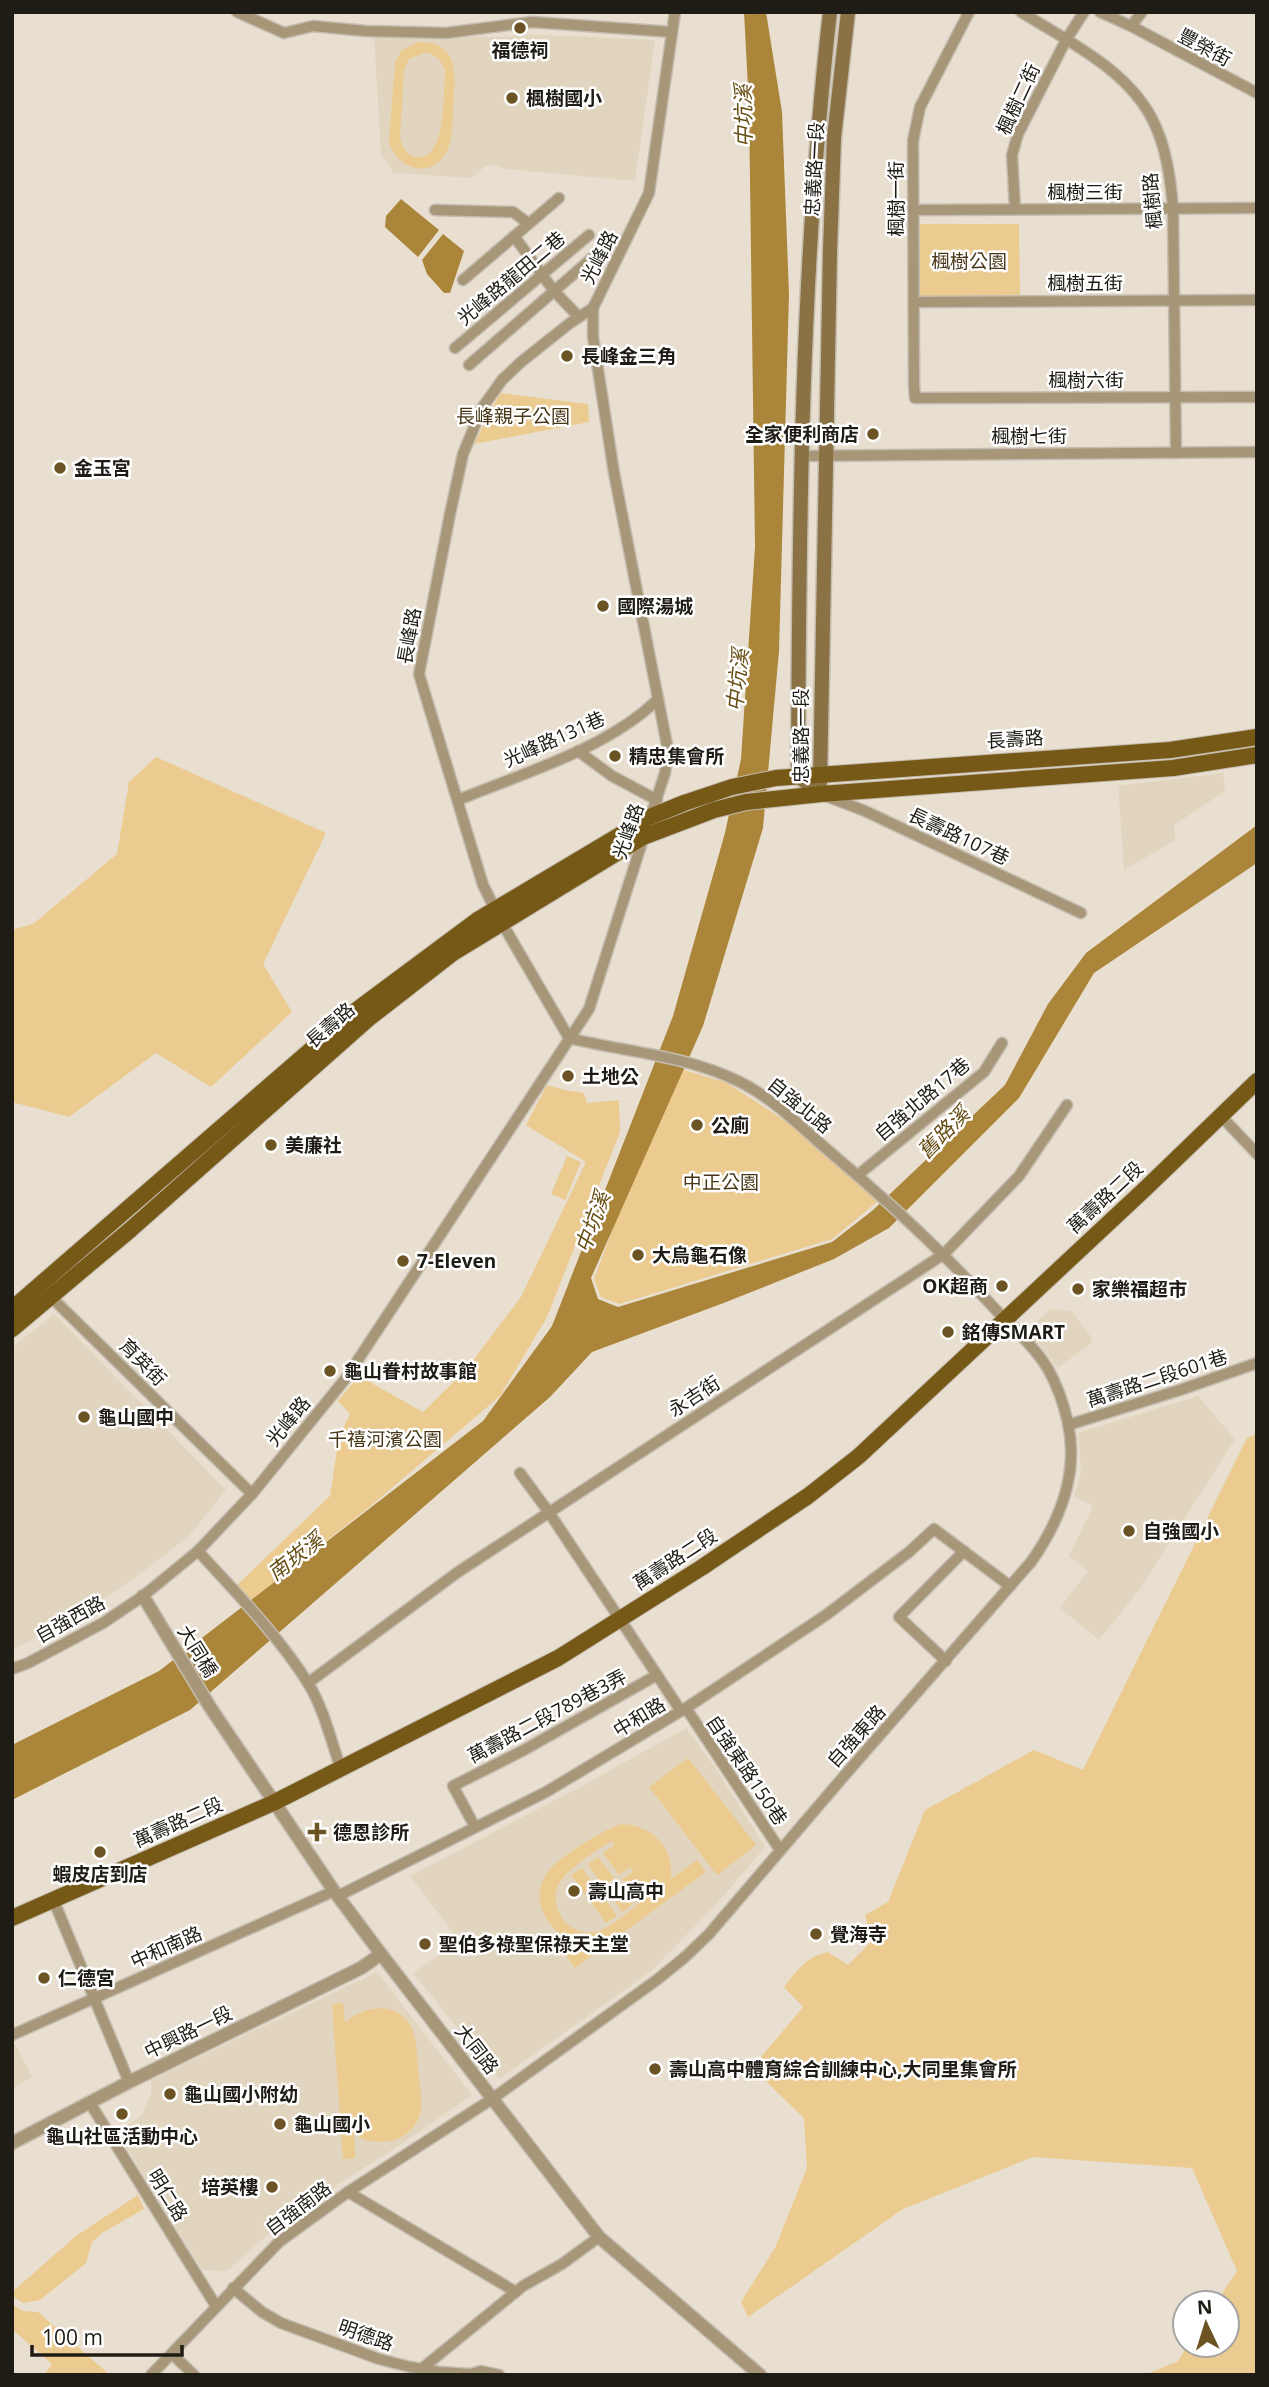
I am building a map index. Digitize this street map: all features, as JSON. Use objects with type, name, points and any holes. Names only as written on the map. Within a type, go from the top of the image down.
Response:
[{"type":"main road","name":"忠義路一段","points":[[821,794],[798,776],[802,456],[816,143],[830,12]]},
{"type":"main road","name":"忠義路一段","points":[[821,794],[825,456],[834,138],[848,12]]},
{"type":"main road","name":"長壽路","points":[[12,1309],[336,1038],[453,953],[498,915],[650,817],[709,794],[776,778],[1170,750],[1257,737]]},
{"type":"main road","points":[[821,794],[1173,768],[1257,755]]},
{"type":"main road","name":"長壽路","points":[[498,915],[643,837],[714,810],[746,802],[821,794]]},
{"type":"main road","name":"長壽路","points":[[12,1329],[52,1297],[336,1038]]},
{"type":"main road","name":"萬壽路二段","points":[[12,1918],[274,1802],[341,1769],[558,1658],[701,1569],[818,1488],[859,1456],[1257,1081]]},
{"type":"street","points":[[237,12],[284,33],[313,26],[366,31],[446,33],[531,22],[672,32]]},
{"type":"street","name":"光峰路","points":[[143,1596],[198,1551],[252,1494],[346,1378],[589,1009],[657,800],[668,750],[614,473],[593,337],[593,308],[649,193],[676,12]]},
{"type":"street","name":"楓樹一街","points":[[915,398],[913,141],[920,107],[970,12]]},
{"type":"street","name":"楓樹路","points":[[1021,12],[1108,68],[1128,86],[1155,125],[1171,180],[1173,209],[1176,453]]},
{"type":"street","name":"楓樹二街","points":[[1015,209],[1012,155],[1018,134],[1066,40],[1084,12]]},
{"type":"street","name":"豐榮街","points":[[1100,12],[1257,93]]},
{"type":"street","points":[[1131,26],[1142,12]]},
{"type":"street","points":[[463,280],[559,198]]},
{"type":"street","name":"楓樹三街","points":[[914,210],[1257,208]]},
{"type":"street","points":[[435,210],[513,212],[528,223]]},
{"type":"street","name":"光峰路龍田二巷","points":[[455,348],[589,235]]},
{"type":"street","points":[[514,236],[554,291],[579,317]]},
{"type":"street","points":[[469,365],[599,252]]},
{"type":"street","name":"楓樹五街","points":[[914,302],[1257,300]]},
{"type":"street","name":"長峰路","points":[[569,1038],[483,885],[419,674],[463,454],[482,408],[502,380],[593,308]]},
{"type":"street","name":"楓樹六街","points":[[915,398],[1257,397]]},
{"type":"street","name":"楓樹七街","points":[[802,456],[1257,452]]},
{"type":"street","name":"光峰路131巷","points":[[458,800],[578,751],[625,726],[659,699]]},
{"type":"street","points":[[578,751],[612,776],[657,800]]},
{"type":"street","name":"長壽路107巷","points":[[821,794],[865,811],[1081,913]]},
{"type":"street","name":"自強北路","points":[[569,1038],[642,1051],[699,1066],[749,1087],[774,1104],[858,1175],[944,1254]]},
{"type":"street","name":"自強北路17巷","points":[[858,1175],[984,1072],[1002,1043]]},
{"type":"street","name":"永吉街","points":[[308,1683],[458,1572],[548,1511],[944,1254],[1019,1176],[1067,1105]]},
{"type":"street","points":[[1221,1116],[1257,1154]]},
{"type":"street","points":[[944,1254],[1004,1318]]},
{"type":"street","name":"育英街","points":[[39,1286],[252,1494]]},
{"type":"street","name":"自強東路","points":[[492,2099],[658,1979],[709,1934],[946,1661],[1045,1542],[1065,1498],[1071,1452],[1068,1424],[1049,1370],[1026,1340],[1004,1318]]},
{"type":"street","name":"萬壽路二段601巷","points":[[1068,1424],[1257,1363]]},
{"type":"street","name":"自強東路150巷","points":[[520,1473],[780,1850]]},
{"type":"street","name":"中和路","points":[[336,1894],[546,1792],[683,1710],[826,1615],[909,1552],[934,1529],[964,1551]]},
{"type":"street","points":[[198,1551],[279,1642],[308,1683],[341,1769]]},
{"type":"street","points":[[946,1661],[899,1617],[964,1551],[1010,1586]]},
{"type":"street","name":"大同橋","points":[[143,1596],[210,1707]]},
{"type":"street","name":"自強西路","points":[[12,1669],[103,1623],[143,1596]]},
{"type":"street","name":"萬壽路二段789巷3弄","points":[[475,1828],[453,1786],[524,1751],[657,1675]]},
{"type":"street","name":"大同路","points":[[210,1707],[336,1894],[380,1954],[599,2236],[760,2375]]},
{"type":"street","name":"中和南路","points":[[12,2035],[336,1894]]},
{"type":"street","points":[[53,1899],[129,2082]]},
{"type":"street","name":"中興路一段","points":[[12,2143],[361,1968],[380,1954]]},
{"type":"street","name":"自強南路","points":[[151,2375],[279,2242],[348,2192],[492,2099]]},
{"type":"street","name":"明仁路","points":[[90,2102],[216,2306]]},
{"type":"street","points":[[348,2192],[516,2292]]},
{"type":"street","points":[[418,2372],[516,2292],[562,2264],[599,2236]]},
{"type":"street","name":"明德路","points":[[233,2288],[262,2312],[281,2323],[418,2372],[470,2374],[481,2371],[499,2375]]},
{"type":"street","points":[[172,2354],[194,2375]]},
{"type":"shaded area","points":[[744,12],[766,12],[782,112],[789,294],[779,651],[763,828],[703,1026],[591,1278],[598,1299],[618,1307],[832,1242],[872,1211],[1005,1085],[1048,1004],[1086,953],[1257,825],[1257,863],[1094,973],[1019,1098],[889,1228],[834,1259],[592,1352],[550,1397],[190,1710],[12,1800],[12,1745],[159,1671],[483,1421],[552,1326],[673,1016],[725,833],[741,759],[755,547],[749,106]]},
{"type":"shaded area","name":"楓樹國小","points":[[516,34],[655,40],[635,181],[505,169],[494,165],[485,166],[472,178],[394,173],[381,155],[374,35],[513,37]]},
{"type":"shaded area","points":[[401,199],[439,230],[418,257],[385,227],[386,216]]},
{"type":"shaded area","points":[[443,234],[464,251],[450,293],[444,293],[427,274],[422,260]]},
{"type":"shaded area","points":[[1223,773],[1225,791],[1174,825],[1175,840],[1124,870],[1118,786]]},
{"type":"shaded area","points":[[1051,1309],[1071,1311],[1092,1338],[1090,1344],[1058,1368],[1027,1329]]},
{"type":"shaded area","name":"龜山國中","points":[[54,1314],[226,1490],[189,1536],[135,1578],[79,1616],[12,1650],[12,1348]]},
{"type":"shaded area","name":"自強國小","points":[[1198,1396],[1235,1439],[1140,1589],[1099,1640],[1060,1608],[1088,1571],[1069,1556],[1093,1506],[1074,1496],[1081,1472],[1078,1433]]},
{"type":"shaded area","name":"壽山高中","points":[[686,1728],[715,1767],[765,1847],[714,1907],[650,1972],[499,2079],[413,1973],[459,1940],[410,1876]]},
{"type":"shaded area","name":"龜山國小","points":[[377,1972],[472,2095],[290,2215],[227,2271],[202,2270],[117,2132],[141,2116],[151,2095],[151,2080]]},
{"type":"shaded area","points":[[12,2038],[32,2077],[12,2089]]},
{"type":"green space","points":[[418,42],[432,43],[449,55],[453,64],[455,86],[450,143],[439,161],[423,169],[414,168],[399,159],[389,142],[395,63],[401,51]],"holes":[[[426,52],[441,61],[445,71],[442,123],[434,148],[427,155],[417,157],[410,155],[400,138],[404,69],[409,59]]]},
{"type":"green space","name":"楓樹公園","points":[[919,224],[1019,224],[1020,298],[918,298]]},
{"type":"green space","name":"長峰親子公園","points":[[500,393],[588,404],[589,422],[474,444]]},
{"type":"green space","points":[[156,757],[326,833],[263,964],[292,1012],[211,1087],[156,1053],[69,1117],[12,1102],[12,930],[33,924],[117,854],[129,782]]},
{"type":"green space","name":"中正公園","points":[[674,1067],[727,1083],[793,1126],[878,1201],[832,1239],[619,1304],[601,1297],[594,1279]]},
{"type":"green space","name":"千禧河濱公園","points":[[547,1085],[584,1093],[587,1103],[619,1100],[620,1132],[547,1317],[500,1396],[373,1504],[250,1601],[236,1586],[330,1496],[339,1437],[350,1414],[338,1401],[359,1376],[423,1412],[465,1371],[521,1297],[586,1162],[526,1125]]},
{"type":"green space","points":[[567,1156],[581,1162],[565,1200],[551,1194]]},
{"type":"green space","points":[[1257,1434],[1257,2375],[1145,2375],[1179,2359],[1241,2359],[1241,2289],[1225,2289],[1237,2271],[1192,2168],[1033,2157],[903,2209],[748,2317],[741,2302],[775,2248],[807,2168],[804,2118],[752,2068],[803,2007],[784,1987],[803,1965],[814,1957],[828,1952],[848,1965],[872,1941],[865,1915],[888,1902],[925,1810],[1034,1750],[1083,1770],[1247,1438]]},
{"type":"green space","points":[[688,1758],[756,1845],[717,1875],[649,1787]]},
{"type":"green space","points":[[621,1824],[632,1826],[643,1829],[659,1840],[669,1857],[671,1879],[697,1860],[706,1872],[575,1968],[566,1956],[579,1946],[560,1934],[546,1918],[539,1898],[541,1887],[545,1876],[558,1861]],"holes":[[[612,1841],[614,1845],[603,1853],[619,1875],[630,1867],[633,1872],[622,1879],[638,1901],[648,1893],[649,1895],[602,1930],[576,1930],[568,1925],[558,1910],[556,1891],[560,1882],[592,1854]]]},
{"type":"green space","points":[[598,1857],[614,1878],[603,1886],[588,1864]]},
{"type":"green space","points":[[582,1868],[597,1889],[587,1897],[571,1875]]},
{"type":"green space","points":[[617,1883],[633,1904],[622,1912],[607,1890]]},
{"type":"green space","points":[[601,1894],[617,1916],[606,1923],[591,1902]]},
{"type":"green space","points":[[343,2003],[345,2023],[362,2012],[381,2008],[399,2013],[406,2020],[415,2040],[421,2101],[416,2124],[401,2137],[382,2142],[363,2139],[354,2134],[355,2158],[343,2159],[332,2004]]},
{"type":"green space","points":[[138,2195],[144,2209],[102,2233],[92,2242],[86,2263],[40,2300],[23,2303],[12,2295],[12,2292],[76,2236]]},
{"type":"green space","points":[[12,2304],[23,2311],[38,2312],[110,2375],[44,2375],[52,2364],[12,2329]]},
{"type":"place","name":"福德祠","points":[[520,28]]},
{"type":"place","name":"楓樹國小","points":[[512,98]]},
{"type":"place","name":"長峰金三角","points":[[567,356]]},
{"type":"place","name":"全家便利商店","points":[[873,434]]},
{"type":"place","name":"金玉宮","points":[[60,468]]},
{"type":"place","name":"國際湯城","points":[[603,606]]},
{"type":"place","name":"精忠集會所","points":[[615,756]]},
{"type":"place","name":"土地公","points":[[568,1076]]},
{"type":"place","name":"公廁","points":[[697,1125]]},
{"type":"place","name":"美廉社","points":[[271,1145]]},
{"type":"place","name":"大烏龜石像","points":[[638,1255]]},
{"type":"place","name":"7-Eleven","points":[[403,1261]]},
{"type":"place","name":"OK超商","points":[[1002,1286]]},
{"type":"place","name":"家樂福超市","points":[[1078,1289]]},
{"type":"place","name":"銘傳SMART","points":[[948,1332]]},
{"type":"place","name":"龜山眷村故事館","points":[[330,1371]]},
{"type":"place","name":"龜山國中","points":[[84,1417]]},
{"type":"place","name":"自強國小","points":[[1129,1531]]},
{"type":"place","name":"德恩診所","points":[[317,1832]]},
{"type":"place","name":"蝦皮店到店","points":[[100,1852]]},
{"type":"place","name":"壽山高中","points":[[574,1891]]},
{"type":"place","name":"覺海寺","points":[[816,1934]]},
{"type":"place","name":"聖伯多祿聖保祿天主堂","points":[[425,1944]]},
{"type":"place","name":"仁德宮","points":[[44,1978]]},
{"type":"place","name":"壽山高中體育綜合訓練中心,大同里集會所","points":[[655,2069]]},
{"type":"place","name":"龜山國小附幼","points":[[170,2094]]},
{"type":"place","name":"龜山社區活動中心","points":[[122,2114]]},
{"type":"place","name":"龜山國小","points":[[280,2124]]},
{"type":"place","name":"培英樓","points":[[272,2187]]},
{"type":"water label","name":"中坑溪","points":[[743,116]]},
{"type":"water label","name":"中坑溪","points":[[737,680]]},
{"type":"water label","name":"舊路溪","points":[[943,1132]]},
{"type":"water label","name":"中坑溪","points":[[592,1222]]},
{"type":"water label","name":"南崁溪","points":[[295,1556]]}]
